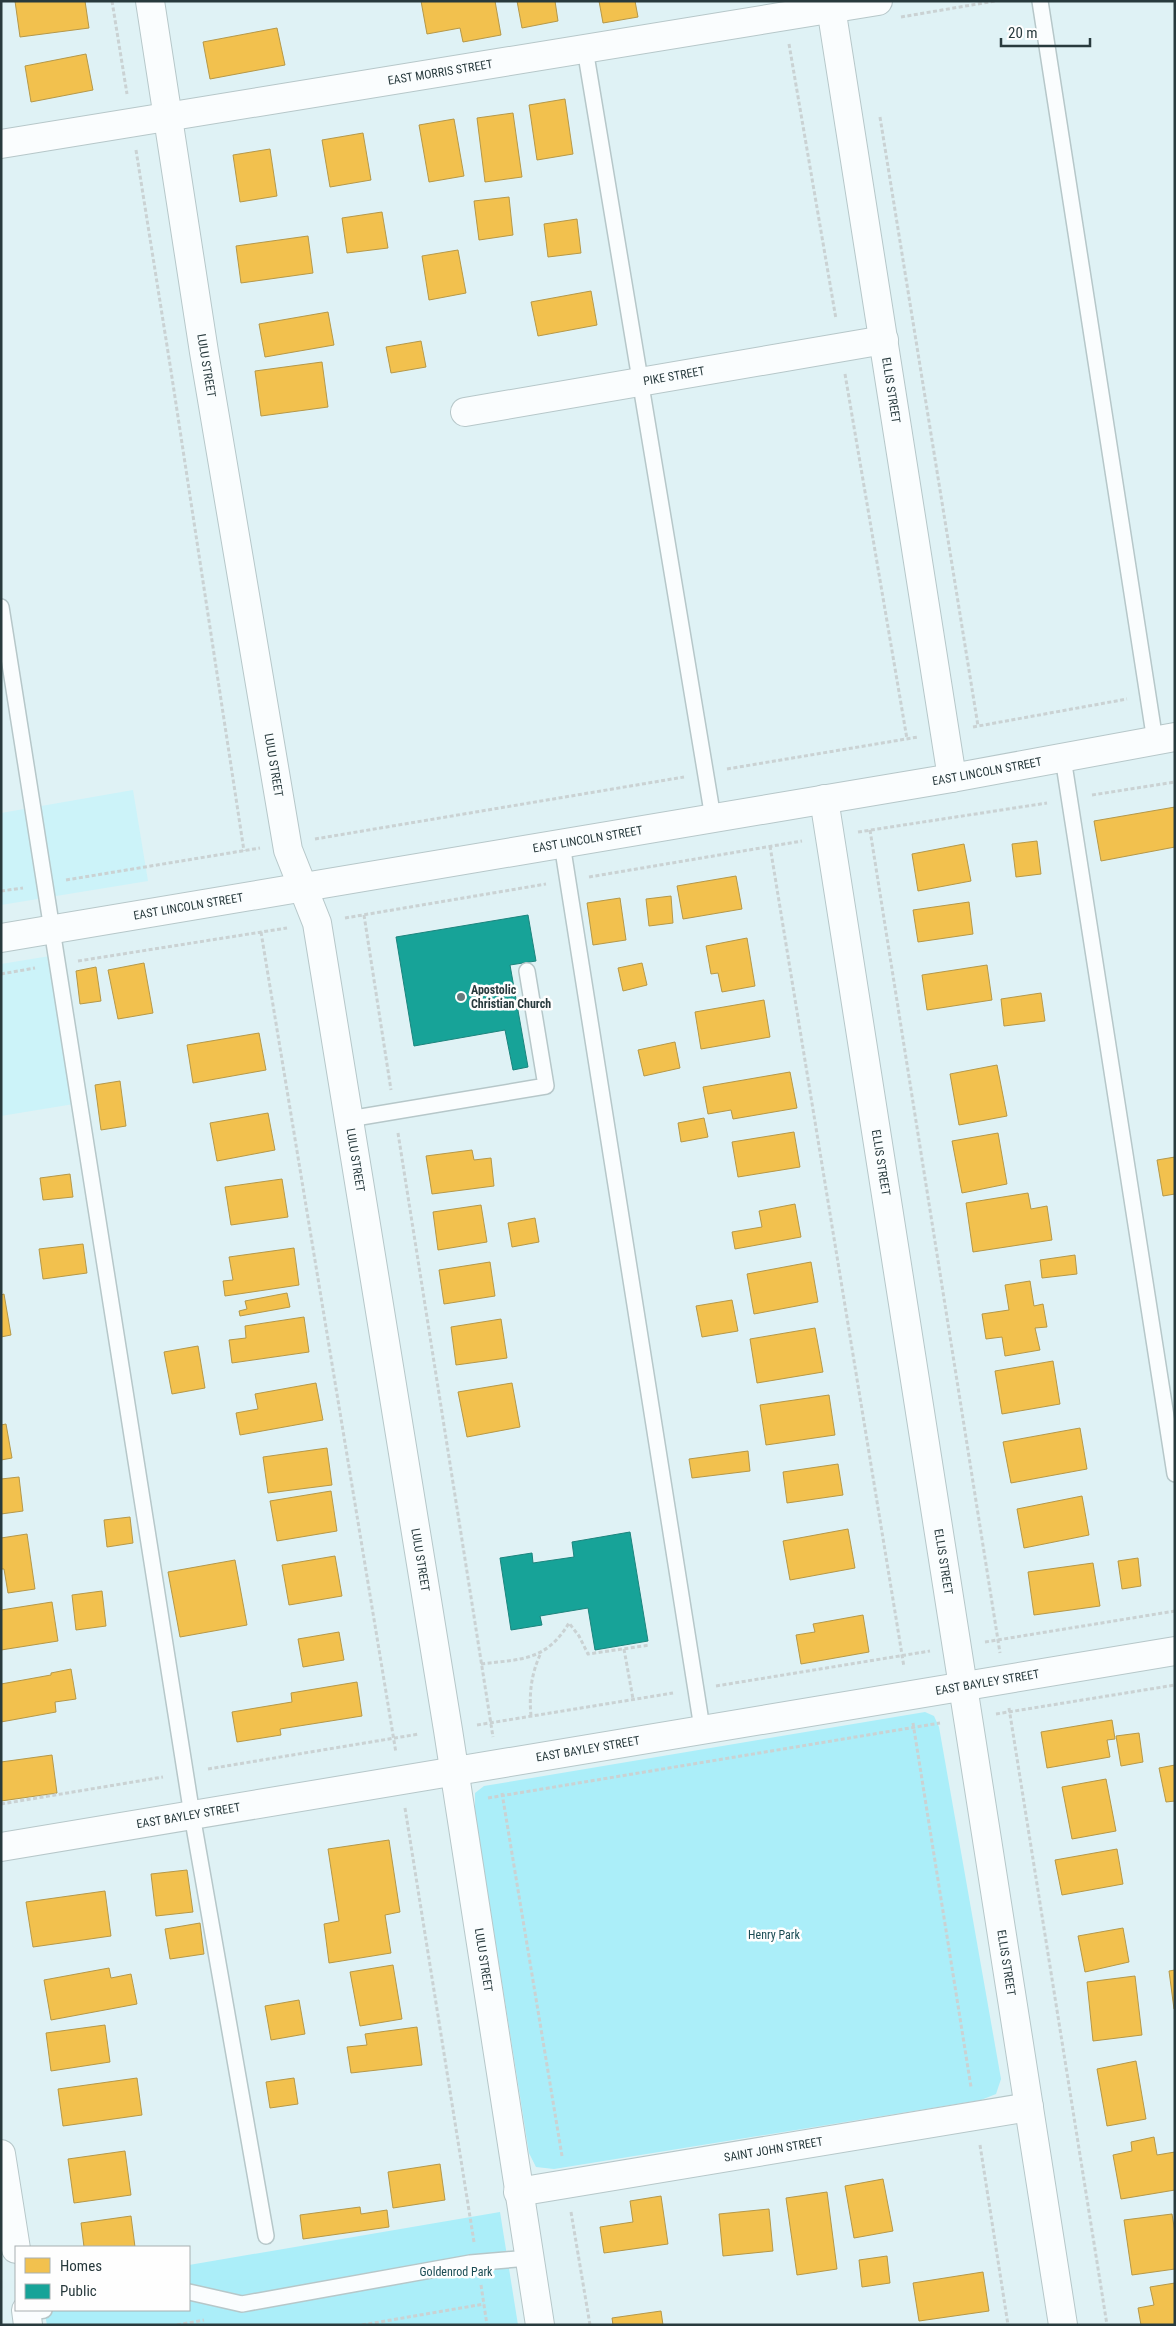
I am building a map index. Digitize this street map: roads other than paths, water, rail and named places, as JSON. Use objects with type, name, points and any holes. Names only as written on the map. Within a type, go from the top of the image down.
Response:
[{"type":"street","name":"LULU STREET","points":[[150,1],[204,352],[287,844],[317,923],[460,1803],[518,2192],[540,2325]]},
{"type":"street","name":"EAST MORRIS STREET","points":[[1,144],[584,49],[830,5],[878,1]]},
{"type":"street","name":"ELLIS STREET","points":[[830,5],[952,778]]},
{"type":"street","name":"PIKE STREET","points":[[465,412],[884,340]]},
{"type":"street","name":"EAST LINCOLN STREET","points":[[1,938],[952,778],[1165,739]]},
{"type":"street","name":"ELLIS STREET","points":[[824,799],[1064,2325]]},
{"type":"street","name":"EAST BAYLEY STREET","points":[[1,1847],[963,1684],[1175,1650]]},
{"type":"street","name":"SAINT JOHN STREET","points":[[518,2192],[1029,2107]]},
{"type":"street","points":[[1,2154],[16,2246]]},
{"type":"lane","points":[[1040,1],[1148,694],[1165,739]]},
{"type":"lane","points":[[584,49],[713,818]]},
{"type":"lane","points":[[1,606],[185,1773],[266,2236]]},
{"type":"lane","points":[[1063,758],[1175,1474]]},
{"type":"lane","points":[[562,844],[702,1728]]},
{"type":"lane","points":[[349,1119],[546,1086],[527,970]]},
{"type":"lane","points":[[190,2292],[242,2304],[477,2262],[529,2258]]},
{"type":"place","name":"Apostolic Christian Church","points":[[461,997]]},
{"type":"park label","name":"Henry Park","points":[[774,1935]]},
{"type":"park label","name":"Goldenrod Park","points":[[456,2272]]}]
